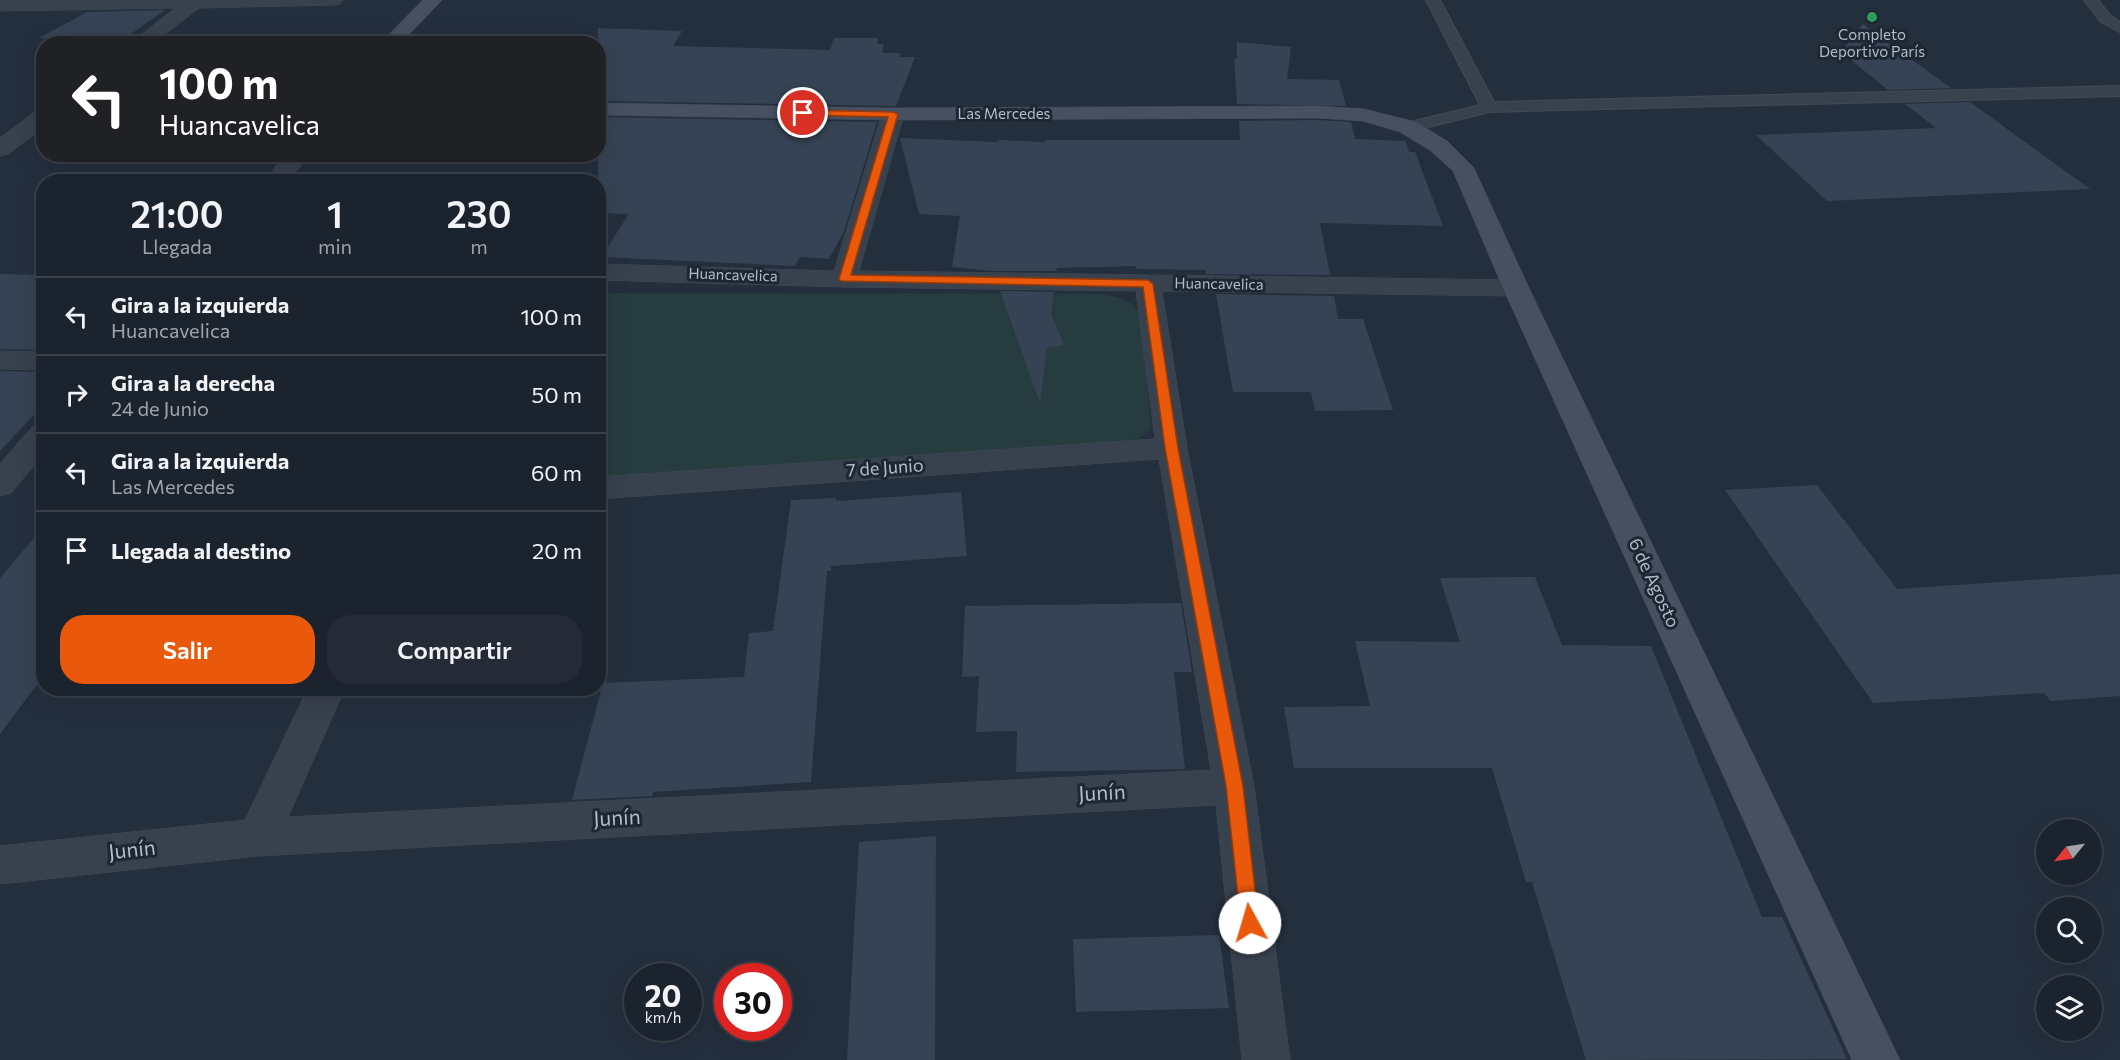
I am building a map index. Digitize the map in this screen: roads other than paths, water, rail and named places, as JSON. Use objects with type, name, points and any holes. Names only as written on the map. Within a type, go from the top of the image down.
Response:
[{"type":"street","points":[[0,5],[334,0]]},
{"type":"street","points":[[397,36],[433,0]]},
{"type":"street","points":[[150,36],[195,2]]},
{"type":"street","name":"Las Mercedes","points":[[606,109],[893,114],[1318,111],[1364,115],[1408,127]]},
{"type":"street","points":[[844,279],[893,114]]},
{"type":"street","points":[[0,148],[36,122]]},
{"type":"street","name":"6 de Agosto","points":[[1408,127],[1439,146],[1462,168],[1876,1060]]},
{"type":"street","points":[[281,174],[292,162]]},
{"type":"street","name":"Huancavelica","points":[[606,272],[844,279],[1516,288]]},
{"type":"street","points":[[1148,284],[1172,448],[1234,786],[1266,1060]]},
{"type":"street","points":[[0,360],[36,361]]},
{"type":"street","points":[[0,485],[36,442]]},
{"type":"street","name":"7 de Junio","points":[[606,487],[1172,448]]},
{"type":"street","points":[[258,837],[323,696]]},
{"type":"street","name":"Junín","points":[[0,865],[258,837],[1234,786]]},
{"type":"lane","points":[[1432,0],[1489,107]]},
{"type":"lane","points":[[2091,0],[2105,18],[2120,28]]},
{"type":"lane","points":[[1408,127],[1489,107],[2120,91]]},
{"type":"place","name":"Completo Deportivo París","points":[[1872,17]]}]
